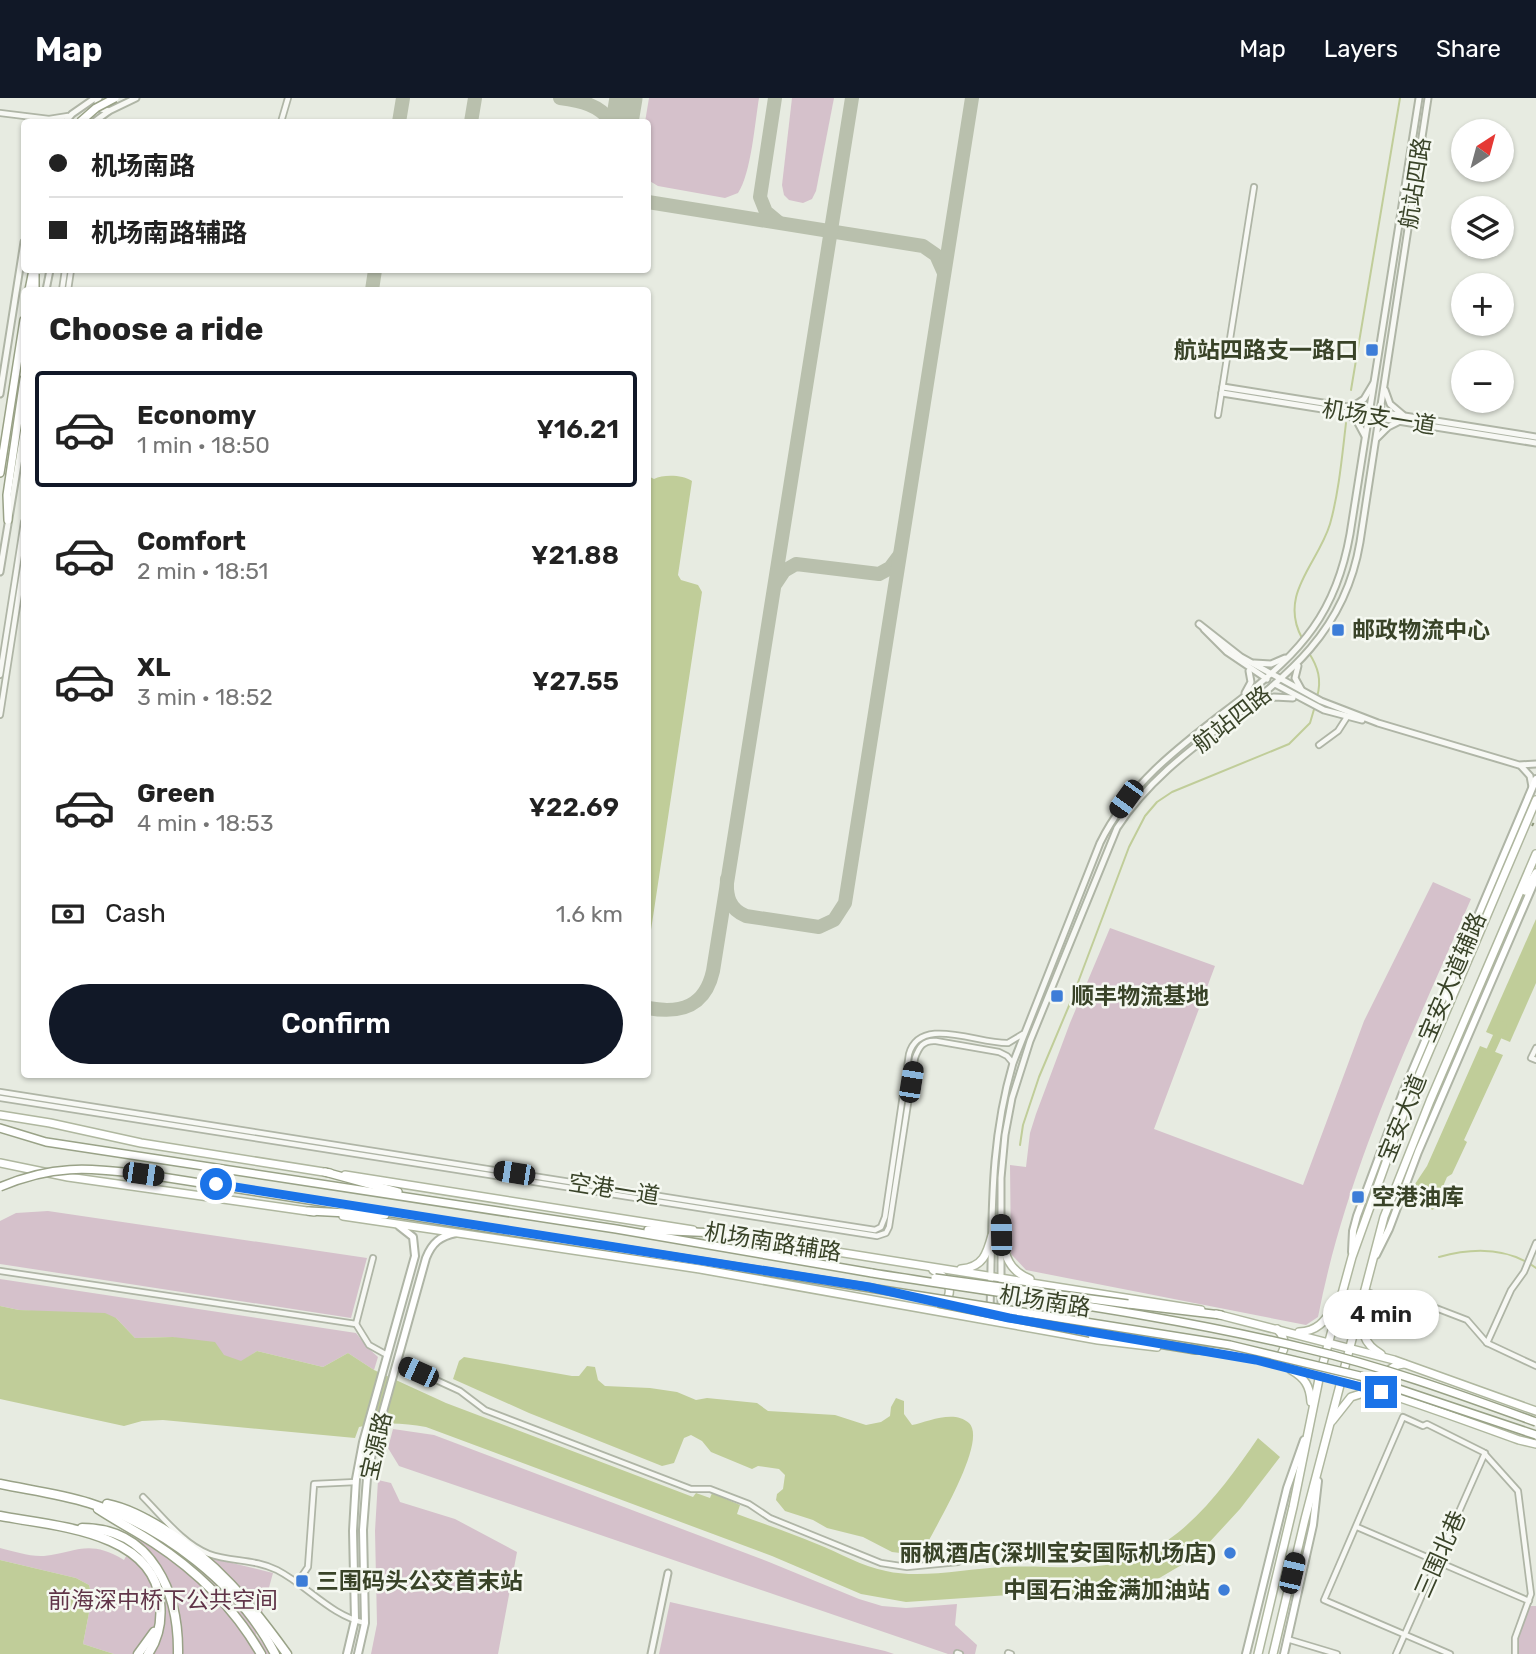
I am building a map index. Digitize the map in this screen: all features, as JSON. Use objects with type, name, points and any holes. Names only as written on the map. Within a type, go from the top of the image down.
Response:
[{"type":"highway","points":[[0,1484],[112,1505],[156,1545],[203,1582],[234,1614],[261,1654]]},
{"type":"highway","points":[[80,1500],[177,1538],[220,1572],[258,1614],[287,1654]]},
{"type":"highway","points":[[0,1516],[113,1537],[138,1547],[162,1576],[175,1613],[178,1654]]},
{"type":"highway","points":[[125,1517],[181,1550],[218,1581],[253,1620],[275,1654]]},
{"type":"highway","points":[[113,1537],[150,1573],[158,1589],[161,1612],[158,1634],[148,1654]]},
{"type":"highway","points":[[138,1654],[153,1636],[161,1612]]},
{"type":"main road","points":[[83,119],[96,108],[115,98]]},
{"type":"main road","points":[[0,473],[21,339]]},
{"type":"main road","points":[[8,520],[7,495],[21,399]]},
{"type":"main road","name":"宝安大道辅路","points":[[1352,1257],[1353,1231],[1366,1187],[1402,1095],[1536,779]]},
{"type":"main road","name":"宝安大道","points":[[1258,1654],[1293,1507],[1320,1374],[1352,1257],[1388,1153],[1536,800]]},
{"type":"main road","name":"宝安大道","points":[[1273,1654],[1384,1217],[1536,854]]},
{"type":"main road","points":[[1511,913],[1536,875]]},
{"type":"main road","name":"宝安大道辅路","points":[[1374,1259],[1389,1229],[1418,1152],[1536,875]]},
{"type":"main road","points":[[1447,1007],[1452,978]]},
{"type":"main road","name":"机场南路辅路","points":[[0,1115],[141,1143],[1193,1308],[1408,1364],[1536,1411]]},
{"type":"main road","name":"机场南路","points":[[0,1128],[46,1142],[616,1229],[1194,1325],[1272,1340],[1368,1365],[1536,1422]]},
{"type":"main road","name":"机场南路辅路","points":[[0,1163],[68,1177],[701,1269],[1125,1344],[1196,1350],[1268,1362],[1396,1396],[1536,1444]]},
{"type":"main road","name":"机场南路","points":[[0,1187],[31,1175],[68,1168],[143,1174],[1192,1339],[1360,1376],[1536,1435]]},
{"type":"main road","points":[[325,1172],[429,1200]]},
{"type":"main road","points":[[309,1211],[428,1218]]},
{"type":"main road","points":[[384,1221],[402,1227],[411,1234],[415,1242],[415,1256]]},
{"type":"main road","points":[[616,1229],[717,1233]]},
{"type":"main road","points":[[426,1258],[432,1245],[442,1237],[472,1234]]},
{"type":"main road","points":[[943,1269],[964,1269],[977,1265],[984,1259],[992,1235]]},
{"type":"main road","points":[[1001,1235],[1007,1260],[1012,1268],[1027,1278],[1044,1284]]},
{"type":"main road","points":[[415,1256],[422,1249],[426,1258]]},
{"type":"main road","name":"宝源路","points":[[347,1654],[355,1620],[353,1531],[356,1482],[363,1442],[415,1256]]},
{"type":"main road","name":"宝源路","points":[[358,1654],[365,1623],[364,1513],[367,1478],[426,1258]]},
{"type":"main road","points":[[913,1264],[942,1275],[949,1285],[949,1295],[945,1303],[939,1308],[930,1309]]},
{"type":"main road","points":[[872,1273],[992,1284],[1221,1315]]},
{"type":"main road","points":[[869,1287],[1090,1333],[1196,1350]]},
{"type":"main road","points":[[1290,1332],[1313,1330],[1320,1325],[1341,1293]]},
{"type":"main road","points":[[1363,1294],[1362,1329],[1365,1341],[1371,1348],[1394,1360]]},
{"type":"main road","points":[[1268,1362],[1276,1360],[1284,1349],[1283,1336],[1272,1327]]},
{"type":"main road","points":[[1278,1364],[1305,1380],[1310,1390],[1312,1411]]},
{"type":"main road","points":[[1396,1396],[1387,1388],[1386,1375],[1394,1366],[1408,1364]]},
{"type":"main road","points":[[1330,1424],[1346,1402],[1355,1395],[1366,1391],[1381,1392]]},
{"type":"main road","points":[[1246,1654],[1287,1488],[1307,1432]]},
{"type":"main road","points":[[1284,1654],[1313,1525],[1319,1470]]},
{"type":"street","points":[[68,119],[97,98],[101,109],[111,110]]},
{"type":"street","points":[[98,119],[136,98]]},
{"type":"street","points":[[284,119],[288,98]]},
{"type":"street","name":"航站四路","points":[[990,1320],[992,1182],[995,1142],[1004,1091],[1097,849],[1117,811],[1148,775],[1269,677],[1294,652],[1314,628],[1330,599],[1343,566],[1366,439],[1419,98]]},
{"type":"street","name":"航站四路","points":[[1000,1322],[1004,1143],[1016,1082],[1110,843],[1130,810],[1149,788],[1301,662],[1321,637],[1343,598],[1356,562],[1428,98]]},
{"type":"street","points":[[0,113],[49,119],[72,114]]},
{"type":"street","points":[[1218,415],[1254,187]]},
{"type":"street","points":[[0,394],[21,273]]},
{"type":"street","points":[[1366,439],[1347,410],[1364,399],[1375,381]]},
{"type":"street","points":[[1376,441],[1388,427],[1403,419],[1390,404],[1384,384]]},
{"type":"street","name":"机场支一道","points":[[1222,390],[1536,443]]},
{"type":"street","name":"机场支一道","points":[[1403,419],[1536,437]]},
{"type":"street","points":[[0,572],[21,445]]},
{"type":"street","points":[[0,675],[21,541]]},
{"type":"street","points":[[0,715],[21,580]]},
{"type":"street","points":[[1238,701],[1251,682],[1247,664],[1199,624],[1217,643],[1247,664],[1278,682],[1347,717],[1378,723]]},
{"type":"street","points":[[1247,664],[1271,664],[1294,652]]},
{"type":"street","points":[[1301,662],[1296,671],[1295,682],[1308,695]]},
{"type":"street","points":[[1278,682],[1303,701]]},
{"type":"street","points":[[1250,705],[1277,696],[1303,701],[1519,765],[1536,764]]},
{"type":"street","points":[[1319,745],[1338,731],[1347,717]]},
{"type":"street","points":[[1519,765],[1530,776],[1532,788]]},
{"type":"street","name":"空港一道","points":[[0,1091],[875,1230],[881,1227],[885,1217],[909,1054],[914,1041],[926,1034],[936,1033],[1008,1043],[1019,1038],[1026,1030]]},
{"type":"street","name":"空港一道","points":[[0,1098],[877,1236],[886,1233],[889,1227],[915,1058],[920,1046],[936,1041],[991,1050],[1003,1053],[1013,1063]]},
{"type":"street","points":[[1536,1048],[1531,1058],[1536,1060]]},
{"type":"street","points":[[1487,1343],[1536,1243]]},
{"type":"street","points":[[373,1258],[356,1324],[369,1345],[387,1355]]},
{"type":"street","points":[[0,1271],[356,1324]]},
{"type":"street","points":[[1363,1294],[1385,1299],[1402,1295],[1467,1320],[1487,1343],[1536,1366]]},
{"type":"street","points":[[397,1363],[460,1391],[485,1410],[691,1489],[710,1489],[749,1504],[769,1518],[872,1560],[907,1567],[958,1562]]},
{"type":"street","points":[[1450,1654],[1324,1600],[1404,1417],[1423,1426],[1427,1424],[1485,1453],[1518,1491],[1531,1588],[1516,1638],[1515,1654]]},
{"type":"street","name":"三围北巷","points":[[1396,1654],[1485,1453]]},
{"type":"street","points":[[297,1583],[308,1567],[314,1484],[356,1482]]},
{"type":"street","points":[[143,1497],[172,1526],[206,1553],[263,1564],[297,1583],[337,1613],[365,1623]]},
{"type":"street","points":[[1357,1527],[1529,1601]]},
{"type":"street","points":[[650,1654],[668,1573]]},
{"type":"street","points":[[1287,1639],[1336,1654]]},
{"type":"green space","points":[[649,98],[759,98],[749,161],[738,193],[725,198],[658,186],[651,182],[651,119],[646,119]]},
{"type":"green space","points":[[792,98],[834,98],[816,191],[812,199],[803,203],[789,200],[784,195],[782,185]]},
{"type":"green space","points":[[1433,882],[1471,899],[1404,1053],[1363,1156],[1345,1209],[1318,1317],[1306,1325],[1026,1270],[1011,1254],[1010,1165],[1026,1167],[1030,1133],[1036,1114],[1110,928],[1215,966],[1154,1129],[1303,1185],[1364,1021]]},
{"type":"green space","points":[[48,1211],[367,1258],[351,1318],[0,1264],[0,1221],[16,1213]]},
{"type":"green space","points":[[0,1279],[356,1333],[378,1357],[374,1370],[348,1353],[323,1367],[257,1351],[241,1362],[173,1337],[135,1338],[116,1318],[0,1306]]},
{"type":"green space","points":[[393,1429],[434,1435],[769,1562],[859,1599],[882,1606],[906,1608],[957,1604],[955,1625],[977,1645],[975,1654],[948,1654],[399,1466],[388,1448]]},
{"type":"green space","points":[[378,1480],[391,1483],[400,1502],[455,1519],[517,1552],[498,1654],[371,1654],[377,1624],[375,1531]]},
{"type":"green space","name":"前海深中桥下公共空间","points":[[149,1514],[195,1554],[273,1573],[256,1635],[273,1654],[114,1654],[83,1644],[92,1597],[89,1585],[76,1578],[0,1560],[0,1548],[39,1556],[92,1548],[124,1560]]},
{"type":"green space","points":[[670,1602],[885,1651],[894,1654],[659,1654]]},
{"type":"green space","points":[[1530,1606],[1536,1606],[1536,1654],[1518,1654],[1518,1638]]},
{"type":"shaded area","points":[[679,476],[692,481],[678,575],[681,580],[698,585],[702,592],[651,930],[651,478]]},
{"type":"shaded area","points":[[1536,919],[1536,983],[1510,1042],[1486,1032]]},
{"type":"shaded area","points":[[1480,1046],[1503,1055],[1464,1140],[1467,1142],[1452,1174],[1447,1177],[1433,1210],[1409,1200],[1413,1187],[1427,1166]]},
{"type":"shaded area","points":[[0,1306],[19,1310],[105,1313],[116,1318],[135,1338],[173,1337],[215,1342],[224,1355],[241,1361],[257,1351],[323,1367],[348,1353],[374,1370],[446,1403],[693,1497],[696,1493],[710,1498],[712,1493],[740,1505],[737,1514],[868,1566],[899,1573],[928,1574],[1014,1567],[1086,1567],[1125,1561],[1171,1538],[1192,1521],[1227,1481],[1258,1438],[1280,1457],[1240,1509],[1205,1547],[1190,1560],[1156,1580],[1100,1594],[1009,1595],[906,1602],[861,1594],[772,1556],[426,1427],[368,1425],[359,1427],[355,1438],[163,1420],[142,1421],[124,1426],[0,1399]]},
{"type":"shaded area","points":[[464,1357],[572,1376],[579,1376],[587,1366],[595,1367],[598,1380],[605,1386],[677,1392],[696,1400],[707,1398],[757,1403],[768,1411],[835,1415],[866,1425],[881,1422],[890,1416],[896,1398],[904,1401],[904,1414],[912,1425],[948,1417],[963,1419],[969,1423],[973,1433],[972,1447],[958,1484],[925,1548],[920,1552],[908,1554],[892,1552],[863,1537],[827,1528],[813,1520],[785,1511],[776,1500],[777,1494],[783,1489],[785,1475],[779,1469],[758,1466],[752,1469],[711,1452],[702,1441],[691,1435],[684,1438],[674,1463],[662,1466],[529,1413],[453,1379],[459,1361]]},
{"type":"shaded area","points":[[0,1560],[76,1578],[89,1585],[92,1597],[83,1644],[114,1654],[0,1654]]},
{"type":"waterway","points":[[1351,390],[1400,98]]},
{"type":"waterway","points":[[1302,638],[1296,622],[1297,593],[1330,524],[1338,487],[1346,423]]},
{"type":"waterway","points":[[1309,653],[1318,674],[1317,697]]},
{"type":"waterway","points":[[1020,1145],[1023,1125],[1039,1077],[1071,1001],[1129,847],[1145,816],[1157,802],[1172,792],[1289,744],[1310,723],[1315,706]]},
{"type":"waterway","points":[[1486,1061],[1502,1026]]},
{"type":"waterway","points":[[1439,1257],[1489,1251],[1513,1256],[1536,1268]]},
{"type":"taxiway","points":[[400,119],[403,98]]},
{"type":"taxiway","points":[[472,119],[475,98]]},
{"type":"taxiway","points":[[560,98],[589,104],[610,119]]},
{"type":"taxiway","points":[[775,98],[760,197],[766,212],[778,222]]},
{"type":"taxiway","points":[[651,1008],[671,1010],[690,1005],[704,993],[713,971],[852,98]]},
{"type":"taxiway","points":[[727,879],[727,891],[732,906],[746,916],[819,927],[834,920],[845,903],[972,98]]},
{"type":"taxiway","points":[[651,202],[923,246],[936,255],[944,273]]},
{"type":"taxiway","points":[[372,287],[375,273]]},
{"type":"taxiway","points":[[776,583],[784,571],[796,564],[879,574],[890,568],[899,556]]},
{"type":"runway","points":[[622,119],[626,98]]},
{"type":"railway","points":[[1532,826],[1536,818]]},
{"type":"place","name":"航站四路支一路口","points":[[1372,350]]},
{"type":"place","name":"邮政物流中心","points":[[1338,630]]},
{"type":"place","name":"顺丰物流基地","points":[[1057,996]]},
{"type":"place","name":"空港油库","points":[[1358,1197]]},
{"type":"place","name":"丽枫酒店(深圳宝安国际机场店)","points":[[1230,1553]]},
{"type":"place","name":"三围码头公交首末站","points":[[302,1581]]},
{"type":"place","name":"中国石油金满加油站","points":[[1224,1590]]},
{"type":"route","points":[[216,1184],[869,1287],[1009,1318],[1278,1364],[1381,1392]]}]
